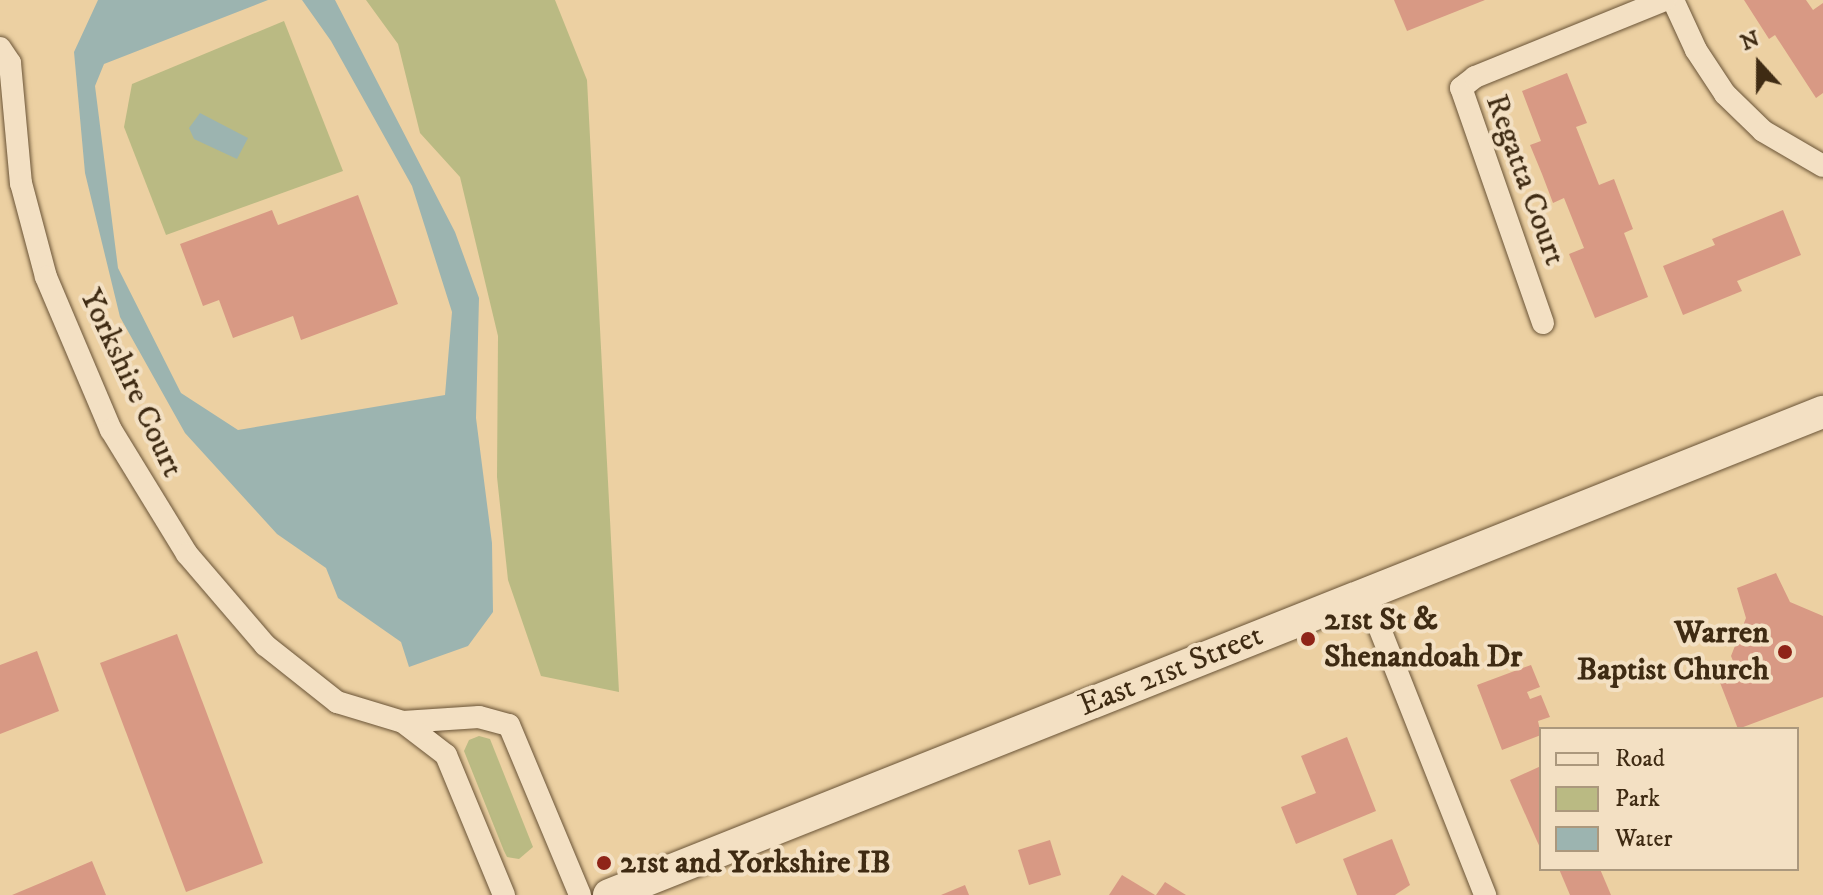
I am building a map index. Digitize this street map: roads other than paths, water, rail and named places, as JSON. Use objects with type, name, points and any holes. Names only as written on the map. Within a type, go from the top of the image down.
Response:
[{"type":"main road","name":"East 21st Street","points":[[609,895],[1823,412]]},
{"type":"street","name":"Regatta Court","points":[[1543,323],[1461,88],[1475,77],[1665,0]]},
{"type":"street","points":[[1673,0],[1696,50],[1725,94],[1774,139],[1823,166]]},
{"type":"street","name":"Yorkshire Court","points":[[1,49],[11,67],[16,152],[38,252],[95,394],[132,469],[197,567],[277,656],[337,702],[403,722],[479,717],[509,725],[580,895]]},
{"type":"street","points":[[1366,594],[1485,895]]},
{"type":"street","name":"Yorkshire Court","points":[[403,722],[446,755],[504,895]]},
{"type":"water","points":[[98,0],[268,0],[104,64],[95,86],[118,268],[181,393],[238,430],[445,395],[452,312],[412,186],[331,41],[302,0],[335,0],[455,232],[479,298],[476,418],[492,543],[493,612],[468,646],[409,667],[401,642],[338,598],[326,568],[277,534],[185,433],[120,317],[85,173],[74,52]]},
{"type":"water","points":[[200,113],[248,138],[237,159],[194,139],[189,128]]},
{"type":"place","name":"21st St & Shenandoah Dr","points":[[1308,639]]},
{"type":"place","name":"Warren Baptist Church","points":[[1785,652]]},
{"type":"place","name":"21st and Yorkshire IB","points":[[604,863]]}]
